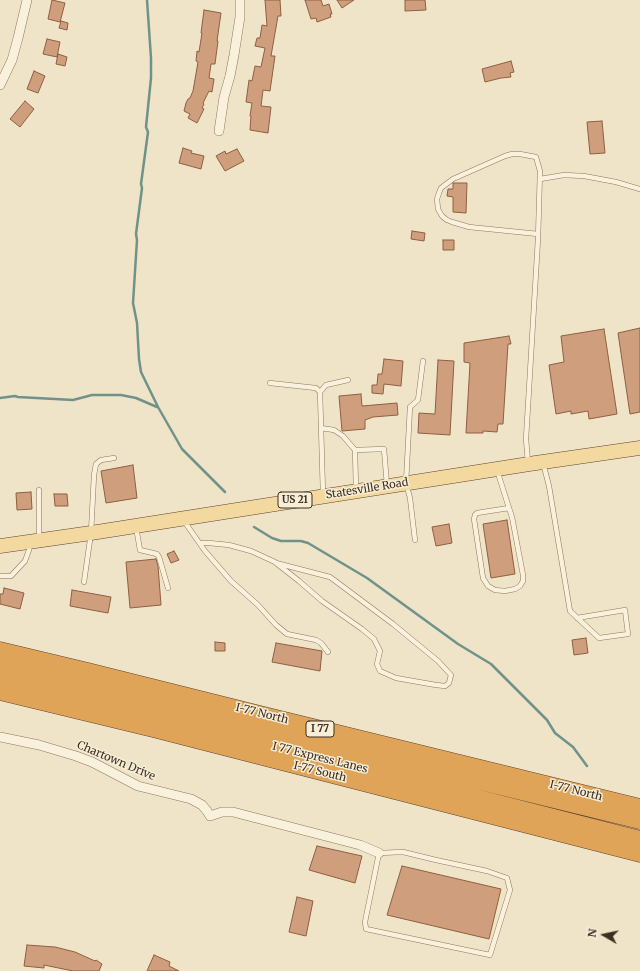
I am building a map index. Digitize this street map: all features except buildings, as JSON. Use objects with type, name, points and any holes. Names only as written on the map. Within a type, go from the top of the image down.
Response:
[{"type":"highway","name":"I-77 North","points":[[0,650],[88,670],[260,714],[640,807]]},
{"type":"highway","name":"I 77 Express Lanes","points":[[0,664],[640,822]]},
{"type":"highway","name":"I 77 Express Lanes","points":[[0,678],[149,714],[640,839]]},
{"type":"highway","name":"I-77 South","points":[[0,692],[187,738],[640,854]]},
{"type":"highway","points":[[187,738],[299,752]]},
{"type":"main road","name":"Statesville Road","points":[[0,546],[136,526],[497,468],[640,448]]},
{"type":"street","points":[[0,86],[12,60],[27,0]]},
{"type":"street","points":[[220,131],[224,97],[234,55],[240,17],[240,0]]},
{"type":"street","name":"Chartown Drive","points":[[0,736],[39,745],[92,762],[138,786],[191,800],[202,805],[210,816],[222,812],[233,812],[360,845],[379,853]]},
{"type":"lane","points":[[529,464],[526,438],[538,234],[540,179],[540,171],[536,157],[512,154],[453,179],[441,188],[437,199],[437,204],[440,213],[447,220],[469,227],[538,234]]},
{"type":"lane","points":[[540,179],[564,175],[584,176],[616,182],[640,189]]},
{"type":"lane","points":[[415,540],[410,498],[406,483],[410,407],[418,400],[423,361]]},
{"type":"lane","points":[[323,496],[320,392],[326,385],[348,380]]},
{"type":"lane","points":[[270,383],[316,388],[320,392]]},
{"type":"lane","points":[[321,428],[334,430],[343,436],[355,450],[356,491]]},
{"type":"lane","points":[[355,450],[384,449],[387,486]]},
{"type":"lane","points":[[84,582],[91,533],[96,464],[101,460],[114,458]]},
{"type":"lane","points":[[543,462],[549,486],[570,611],[577,618],[599,638],[628,634],[625,610],[577,618]]},
{"type":"lane","points":[[497,468],[509,508],[523,581],[520,586],[515,589],[505,591],[495,590],[488,586],[483,578],[474,515],[477,513],[509,508]]},
{"type":"lane","points":[[0,576],[10,576],[25,561],[29,550],[35,541],[39,490]]},
{"type":"lane","points":[[181,518],[205,551],[231,581],[258,605],[276,625],[287,634],[316,640],[321,643],[328,652]]},
{"type":"lane","points":[[136,526],[140,550],[157,554],[160,557],[168,588]]},
{"type":"lane","points":[[200,543],[229,545],[251,552],[276,563],[330,577],[393,624],[438,661],[451,674],[450,683],[445,686],[436,685],[396,678],[380,671],[377,664],[380,651],[374,639],[322,601],[276,563]]},
{"type":"lane","points":[[403,852],[487,871],[507,878],[510,890],[490,955],[366,929],[365,922],[379,853],[403,852]]},
{"type":"waterway","points":[[147,0],[151,78],[146,127],[148,132],[136,234],[137,240],[133,303],[137,323],[141,372],[158,407],[182,449],[225,492]]},
{"type":"waterway","points":[[0,398],[15,396],[73,400],[92,395],[121,395],[136,398],[157,407]]},
{"type":"waterway","points":[[254,527],[272,538],[281,541],[301,541],[308,543],[367,578],[458,644],[491,664],[547,720],[555,733],[573,747],[587,766]]}]
